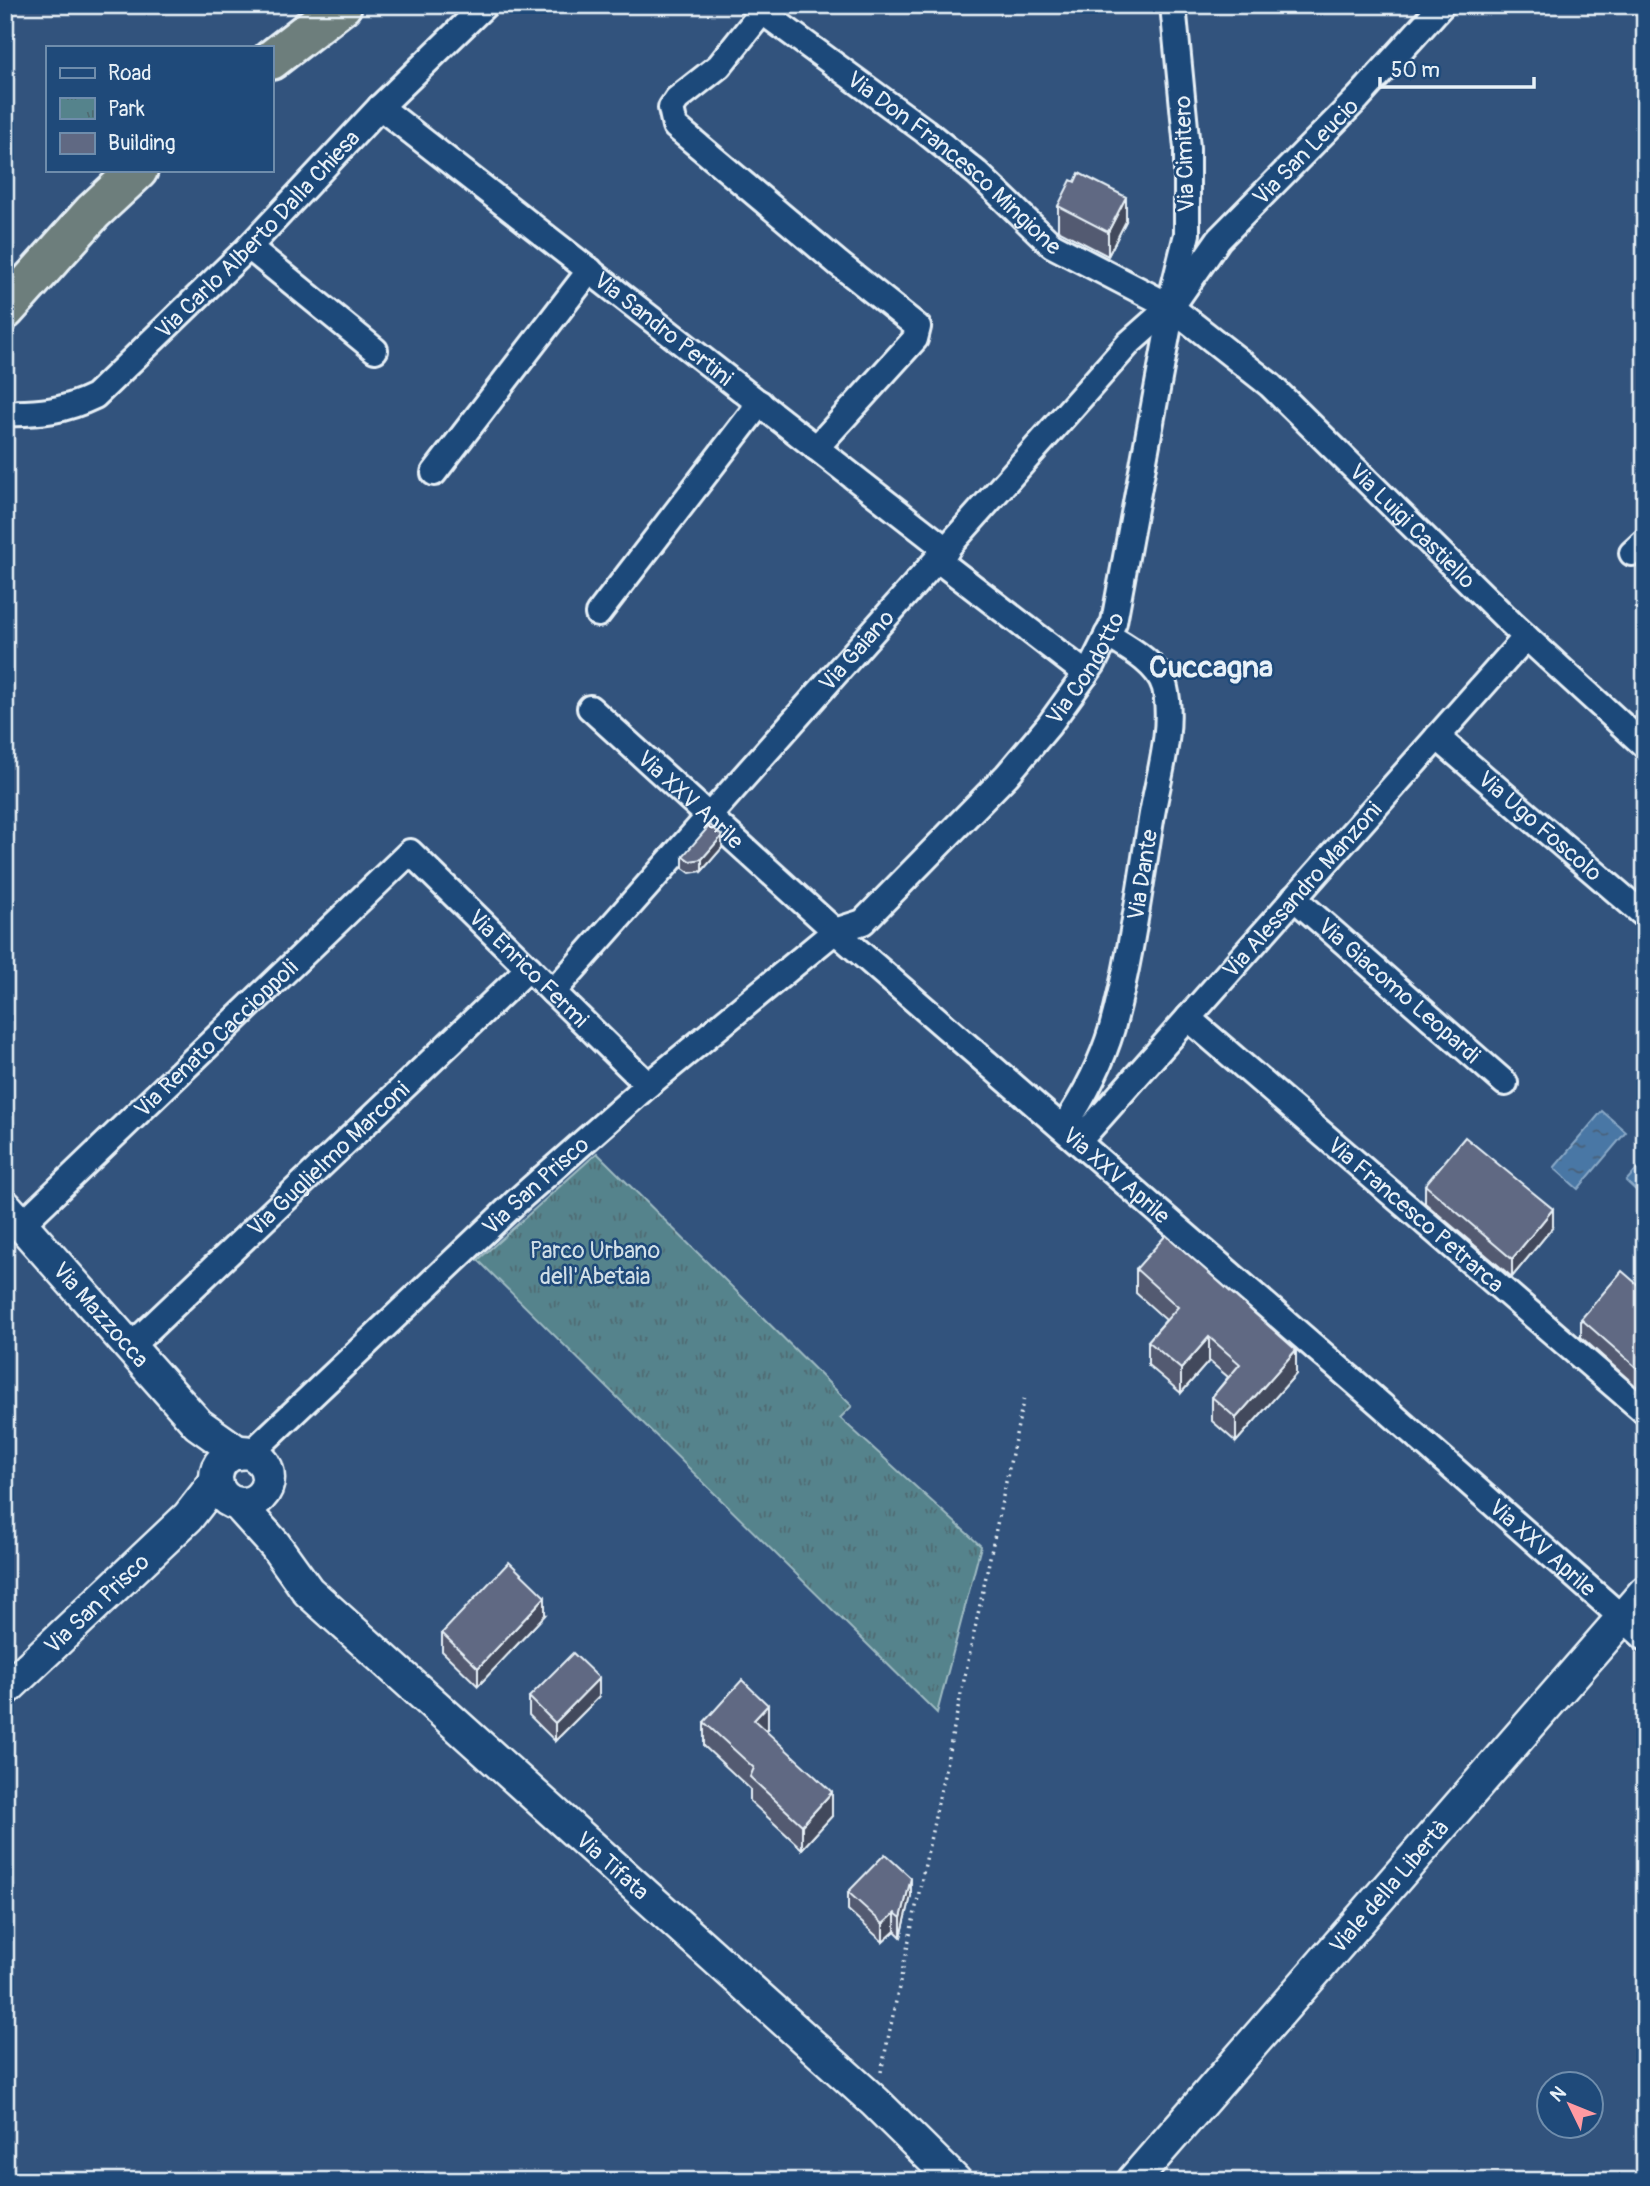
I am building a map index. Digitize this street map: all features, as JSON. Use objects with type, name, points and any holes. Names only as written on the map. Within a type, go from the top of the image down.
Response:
[{"type":"highway","points":[[273,58],[342,5]]},
{"type":"highway","points":[[5,310],[93,212],[136,172]]},
{"type":"street","name":"Via Carlo Alberto Dalla Chiesa","points":[[5,413],[42,414],[67,409],[95,396],[249,247],[380,107],[485,5]]},
{"type":"street","name":"Via Cimitero","points":[[1170,307],[1187,233],[1187,148],[1179,41],[1173,5]]},
{"type":"street","name":"Via San Leucio","points":[[1170,307],[1219,239],[1357,98],[1442,5]]},
{"type":"street","name":"Via Don Francesco Mingione","points":[[757,9],[925,131],[977,173],[1052,244],[1170,307]]},
{"type":"street","points":[[757,9],[719,66],[677,99],[671,108],[675,126],[919,327],[915,338],[816,447]]},
{"type":"street","name":"Via Sandro Pertini","points":[[380,107],[816,447],[1086,674]]},
{"type":"street","points":[[249,247],[375,350]]},
{"type":"street","points":[[433,473],[590,271]]},
{"type":"street","name":"Via Gaiano","points":[[553,992],[1129,343],[1170,307]]},
{"type":"street","name":"Via Condotto","points":[[835,931],[863,922],[925,862],[1007,775],[1049,725],[1086,674],[1114,622],[1133,531],[1170,307]]},
{"type":"street","name":"Via Luigi Castiello","points":[[1170,307],[1270,385],[1526,637],[1645,746]]},
{"type":"street","points":[[598,614],[760,403]]},
{"type":"street","name":"Via Dante","points":[[1071,1135],[1111,1029],[1130,947],[1164,745],[1167,706],[1165,685],[1155,669],[1107,635]]},
{"type":"street","name":"Via Alessandro Manzoni","points":[[1071,1135],[1188,1018],[1526,637]]},
{"type":"street","name":"Via XXV Aprile","points":[[590,708],[835,931],[1633,1628]]},
{"type":"street","name":"Via Ugo Foscolo","points":[[1437,737],[1644,915]]},
{"type":"street","name":"Via Enrico Fermi","points":[[410,852],[648,1085]]},
{"type":"street","name":"Via Renato Caccioppoli","points":[[13,1216],[410,852]]},
{"type":"street","name":"Via Giacomo Leopardi","points":[[1294,898],[1505,1083]]},
{"type":"street","name":"Via San Prisco","points":[[5,1690],[232,1477],[518,1200],[648,1085],[835,931]]},
{"type":"street","name":"Via Guglielmo Marconi","points":[[129,1348],[529,968]]},
{"type":"street","name":"Via Francesco Petrarca","points":[[1188,1018],[1645,1412]]},
{"type":"street","name":"Via Mazzocca","points":[[13,1216],[198,1424],[232,1477]]},
{"type":"street","name":"Via Tifata","points":[[232,1477],[254,1501],[266,1488],[275,1545]]},
{"type":"street","name":"Via Tifata","points":[[232,1477],[307,1591],[874,2102],[955,2181]]},
{"type":"street","name":"Viale della Libertà","points":[[1133,2181],[1633,1628],[1645,1592]]},
{"type":"path","points":[[874,2102],[1024,1397]]},
{"type":"green space","name":"Parco Urbano dell'Abetaia","points":[[597,1153],[852,1406],[840,1418],[981,1546],[937,1713],[478,1260]]},
{"type":"water","points":[[1602,1111],[1626,1132],[1578,1189],[1554,1168]]},
{"type":"water","points":[[1645,1160],[1645,1189],[1640,1194],[1626,1181]]},
{"type":"building","points":[[1079,173],[1126,197],[1108,232],[1058,206],[1071,180],[1075,182]]},
{"type":"building","points":[[710,825],[722,836],[702,859],[690,861],[683,856]]},
{"type":"building","points":[[1465,1137],[1553,1209],[1512,1259],[1425,1185]]},
{"type":"building","points":[[1166,1235],[1296,1350],[1236,1418],[1212,1397],[1240,1364],[1209,1337],[1181,1369],[1148,1341],[1178,1307],[1136,1269]]},
{"type":"building","points":[[1622,1271],[1645,1291],[1645,1375],[1581,1319]]},
{"type":"building","points":[[509,1562],[545,1597],[478,1668],[442,1633]]},
{"type":"building","points":[[573,1653],[599,1678],[555,1723],[529,1697]]},
{"type":"building","points":[[742,1680],[768,1705],[754,1720],[832,1792],[802,1825],[750,1777],[754,1768],[704,1722]]},
{"type":"building","points":[[885,1854],[911,1878],[901,1918],[895,1913],[883,1924],[848,1892]]},
{"type":"district","name":"Cuccagna","points":[[1211,667]]}]
